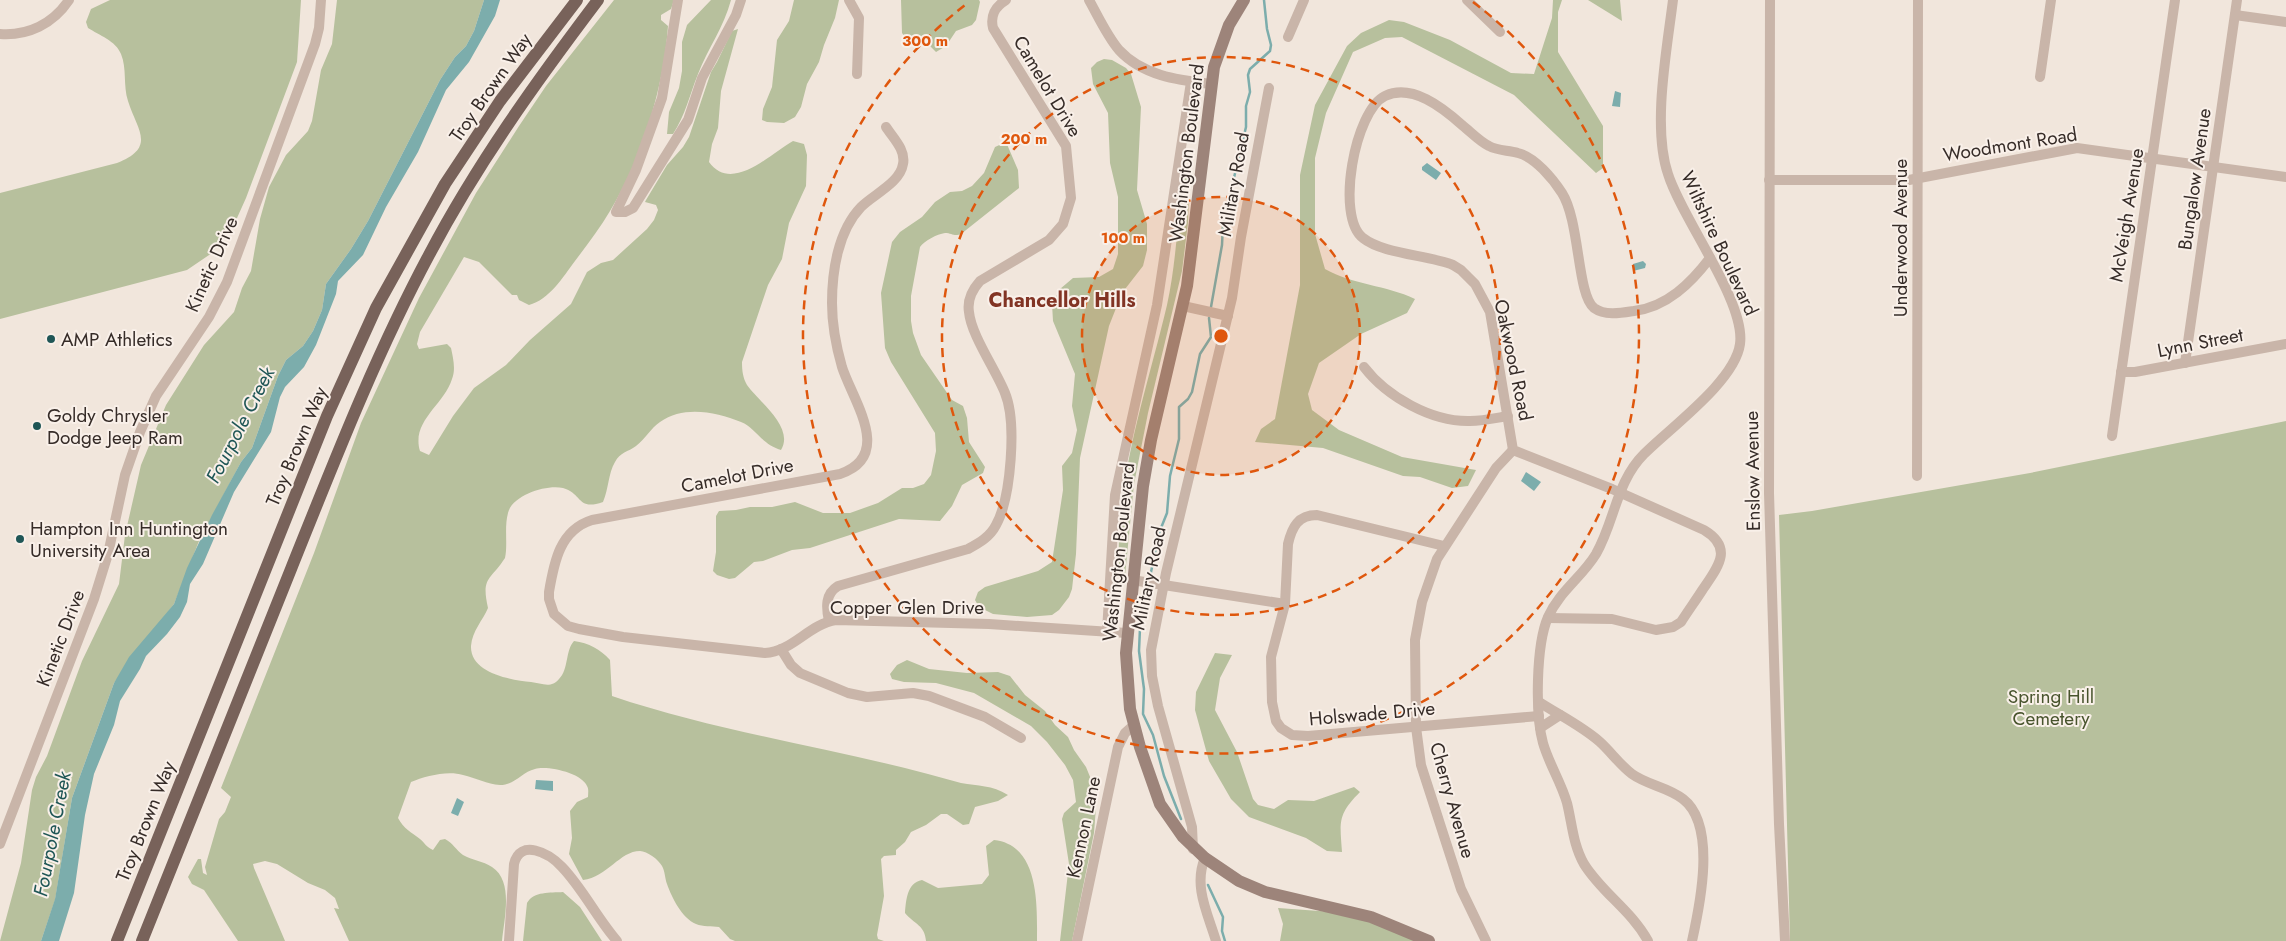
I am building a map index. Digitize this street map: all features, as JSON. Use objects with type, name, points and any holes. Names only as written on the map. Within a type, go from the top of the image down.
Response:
[{"type":"main road","name":"Troy Brown Way","points":[[117,941],[327,416],[376,308],[451,176],[500,101],[577,0]]},
{"type":"main road","name":"Troy Brown Way","points":[[142,941],[344,436],[398,316],[459,200],[496,141],[532,87],[598,0]]},
{"type":"street","points":[[0,34],[14,34],[41,26],[61,11],[69,0]]},
{"type":"street","name":"Kinetic Drive","points":[[0,844],[101,579],[123,482],[137,439],[156,396],[209,317],[227,282],[315,44],[319,28],[321,0]]},
{"type":"street","points":[[678,0],[659,108],[636,170],[616,212],[626,212],[633,208],[682,131],[707,68],[728,32],[742,0]]},
{"type":"street","points":[[849,0],[859,18],[857,74]]},
{"type":"street","name":"Camelot Drive","points":[[830,621],[827,600],[829,594],[838,586],[968,549],[985,539],[992,532],[1001,515],[1012,445],[1011,417],[1005,393],[972,326],[968,305],[974,287],[980,281],[1041,246],[1057,233],[1067,215],[1072,189],[1066,146],[993,28],[992,15],[1000,4],[1006,0]]},
{"type":"street","points":[[1089,0],[1120,51],[1157,74],[1191,82],[1211,84]]},
{"type":"street","name":"Washington Boulevard","points":[[1244,0],[1222,39],[1211,84],[1192,255],[1184,306],[1146,462],[1132,580],[1128,633],[1127,689],[1134,725],[1160,804],[1182,837],[1204,858],[1239,881],[1265,892],[1371,917],[1429,941]]},
{"type":"street","points":[[1288,37],[1304,0]]},
{"type":"street","points":[[1467,0],[1500,32]]},
{"type":"street","name":"Wiltshire Boulevard","points":[[1648,941],[1637,922],[1601,885],[1583,862],[1577,850],[1566,801],[1548,758],[1540,728],[1540,643],[1548,618],[1560,596],[1595,555],[1606,532],[1619,492],[1635,464],[1724,379],[1739,353],[1741,332],[1739,320],[1710,258],[1674,189],[1665,165],[1661,104],[1673,0]]},
{"type":"street","name":"Enslow Avenue","points":[[1770,0],[1769,484],[1779,824],[1785,941]]},
{"type":"street","name":"Underwood Avenue","points":[[1917,476],[1918,0]]},
{"type":"street","points":[[2040,77],[2051,0]]},
{"type":"street","name":"McVeigh Avenue","points":[[2112,436],[2175,0]]},
{"type":"street","name":"Bungalow Avenue","points":[[2185,363],[2237,0]]},
{"type":"street","points":[[2235,15],[2286,22]]},
{"type":"street","name":"Washington Boulevard","points":[[1107,632],[1115,495],[1157,305],[1191,82]]},
{"type":"street","name":"Military Road","points":[[1193,849],[1192,827],[1158,706],[1152,676],[1152,642],[1228,316],[1269,88]]},
{"type":"street","name":"Oakwood Road","points":[[1548,618],[1612,619],[1665,630],[1681,622],[1718,567],[1721,552],[1720,546],[1711,534],[1619,492],[1513,450],[1490,312],[1475,284],[1462,270],[1453,265],[1377,246],[1361,237],[1356,230],[1350,198],[1353,157],[1367,118],[1378,100],[1393,93],[1412,94],[1424,98],[1445,110],[1490,147],[1520,153],[1536,164],[1553,182],[1569,205],[1577,234],[1584,291],[1590,304],[1599,311],[1623,313],[1654,306],[1680,291],[1710,258]]},
{"type":"street","name":"Camelot Drive","points":[[781,650],[765,653],[623,637],[568,626],[554,614],[548,599],[550,584],[564,539],[574,528],[585,522],[840,474],[849,471],[862,461],[868,446],[868,431],[839,356],[833,318],[833,291],[836,263],[849,224],[860,208],[899,174],[903,165],[902,152],[886,127]]},
{"type":"street","name":"Woodmont Road","points":[[1769,180],[1917,179],[2071,148],[2153,157],[2286,176]]},
{"type":"street","points":[[1184,306],[1228,316]]},
{"type":"street","name":"Lynn Street","points":[[2121,372],[2135,372],[2286,344]]},
{"type":"street","points":[[1364,367],[1374,379],[1400,398],[1436,416],[1470,421],[1508,416]]},
{"type":"street","name":"Cherry Avenue","points":[[1486,941],[1464,895],[1420,758],[1416,727],[1414,657],[1417,624],[1430,578],[1444,546],[1496,468],[1513,450]]},
{"type":"street","name":"Holswade Drive","points":[[1444,546],[1324,517],[1304,517],[1294,526],[1288,544],[1285,604],[1273,646],[1270,670],[1273,712],[1281,728],[1292,735],[1308,736],[1539,716]]},
{"type":"street","points":[[1132,580],[1285,604]]},
{"type":"street","name":"Copper Glen Drive","points":[[781,650],[830,621],[989,624],[1128,633]]},
{"type":"street","points":[[781,650],[791,665],[800,673],[848,692],[867,697],[913,693],[929,696],[998,724],[1021,738]]},
{"type":"street","points":[[1539,702],[1598,740],[1636,777],[1683,799],[1695,813],[1701,831],[1702,877],[1699,906],[1692,941]]},
{"type":"street","points":[[1540,728],[1560,715]]},
{"type":"street","name":"Kennon Lane","points":[[1077,941],[1118,747],[1125,733],[1134,725]]},
{"type":"street","points":[[509,941],[514,864],[521,851],[530,849],[544,854],[560,865],[617,941]]},
{"type":"street","points":[[1204,858],[1200,871],[1200,889],[1216,941]]},
{"type":"green space","points":[[110,0],[301,0],[297,62],[246,198],[237,218],[212,253],[187,270],[0,319],[0,193],[117,163],[137,151],[140,144],[141,137],[127,95],[123,59],[119,49],[88,28],[86,22],[91,9]]},
{"type":"green space","points":[[337,0],[484,0],[474,31],[466,46],[455,57],[440,80],[368,221],[326,284],[322,310],[313,331],[303,346],[286,360],[278,376],[252,448],[241,462],[199,541],[174,604],[114,683],[72,798],[55,900],[41,941],[0,941],[21,863],[32,790],[36,777],[47,756],[82,661],[119,584],[125,535],[141,465],[166,405],[204,345],[234,312],[242,288],[251,271],[260,219],[269,187],[286,155],[308,131],[312,121],[321,70],[332,44]]},
{"type":"green space","points":[[614,0],[674,0],[671,9],[661,15],[661,20],[668,26],[662,73],[650,121],[632,169],[610,211],[566,274],[549,293],[536,302],[529,305],[519,300],[517,295],[512,295],[479,262],[464,257],[420,332],[417,344],[419,349],[447,344],[451,348],[454,367],[448,388],[424,422],[420,431],[418,440],[420,451],[429,455],[453,416],[474,388],[506,365],[530,340],[571,304],[587,272],[601,263],[613,260],[647,229],[654,220],[658,210],[656,205],[645,202],[667,165],[689,137],[711,72],[732,31],[738,29],[721,91],[718,128],[712,144],[709,162],[718,171],[729,174],[740,173],[763,161],[793,141],[804,144],[807,155],[806,186],[789,223],[782,259],[768,285],[742,362],[743,374],[747,385],[779,424],[783,432],[784,441],[781,450],[768,444],[751,428],[731,418],[711,413],[679,413],[660,422],[636,446],[617,459],[611,471],[603,502],[595,504],[584,503],[569,491],[556,487],[540,489],[523,496],[516,501],[508,513],[505,558],[486,585],[488,608],[473,635],[472,655],[484,669],[503,677],[549,685],[556,682],[562,675],[569,650],[574,641],[585,643],[598,650],[610,660],[612,696],[730,729],[888,764],[961,783],[991,788],[1008,795],[998,801],[975,807],[969,824],[963,825],[947,814],[941,814],[926,825],[911,832],[905,842],[896,850],[896,855],[884,856],[881,859],[884,896],[877,935],[878,939],[884,941],[735,941],[730,939],[719,927],[699,925],[686,917],[672,895],[662,866],[646,852],[633,852],[626,855],[606,870],[592,878],[583,880],[569,854],[572,838],[570,811],[577,802],[588,797],[588,787],[578,777],[564,771],[540,768],[530,771],[510,783],[500,785],[457,774],[437,774],[411,782],[398,818],[405,828],[431,849],[433,850],[440,840],[445,839],[463,855],[489,865],[499,873],[503,881],[506,901],[502,941],[349,941],[334,908],[339,909],[335,898],[325,890],[308,883],[277,864],[265,861],[253,864],[254,868],[285,941],[238,941],[204,890],[192,884],[188,877],[198,859],[201,859],[203,873],[207,875],[205,867],[219,819],[225,812],[231,797],[221,788],[314,553],[361,423],[419,298],[476,193],[546,86]]},
{"type":"green space","points":[[711,0],[731,0],[698,74],[681,120],[673,134],[667,134],[669,112],[679,88],[682,71],[682,42],[687,25]]},
{"type":"green space","points":[[794,0],[839,0],[835,18],[819,62],[807,84],[801,107],[795,117],[784,123],[767,122],[762,120],[763,109],[772,87],[777,40],[789,21]]},
{"type":"green space","points":[[901,0],[979,0],[980,2],[976,20],[972,25],[956,31],[946,46],[936,52],[928,44],[905,37],[902,33]]},
{"type":"green space","points":[[1553,0],[1562,0],[1558,12],[1558,52],[1603,126],[1603,168],[1596,173],[1514,95],[1402,37],[1385,38],[1353,52],[1326,113],[1315,158],[1315,234],[1325,269],[1347,278],[1404,294],[1415,299],[1407,313],[1361,334],[1319,363],[1308,394],[1312,410],[1339,430],[1402,457],[1476,470],[1468,486],[1452,488],[1420,477],[1403,476],[1323,448],[1255,442],[1261,429],[1275,419],[1300,285],[1300,175],[1315,105],[1347,46],[1361,33],[1389,20],[1404,22],[1450,40],[1511,73],[1534,74],[1552,18]]},
{"type":"green space","points":[[1588,0],[1620,0],[1622,21]]},
{"type":"green space","points":[[1104,59],[1112,60],[1126,68],[1131,74],[1141,107],[1137,190],[1147,224],[1147,250],[1143,266],[1122,293],[1109,326],[1080,458],[1076,554],[1072,589],[1069,597],[1059,610],[1052,615],[1027,617],[993,614],[979,607],[975,600],[978,592],[985,587],[1038,571],[1052,562],[1063,490],[1062,466],[1072,453],[1077,430],[1072,406],[1075,374],[1053,321],[1052,304],[1060,289],[1073,278],[1099,277],[1113,269],[1118,254],[1118,197],[1110,163],[1108,113],[1093,84],[1091,68],[1097,62]]},
{"type":"green space","points":[[1006,142],[1018,170],[1019,188],[961,234],[942,234],[931,238],[920,247],[911,296],[913,333],[921,355],[952,400],[963,406],[967,418],[969,442],[985,467],[983,473],[962,485],[952,506],[940,521],[899,519],[810,548],[792,550],[763,561],[754,562],[735,578],[729,579],[717,575],[713,571],[716,552],[716,516],[719,511],[750,507],[772,507],[795,502],[823,513],[850,513],[878,503],[902,488],[913,488],[924,484],[931,475],[936,451],[935,433],[891,362],[885,348],[881,293],[892,242],[900,232],[922,217],[935,202],[950,192],[962,191],[972,186],[984,173],[995,147]]},
{"type":"green space","points":[[1190,167],[1188,223],[1182,271],[1148,413],[1134,484],[1125,576],[1120,581],[1121,511],[1126,476],[1141,407],[1167,305],[1183,186],[1186,169]]},
{"type":"green space","name":"Spring Hill Cemetery","points":[[2286,421],[2286,941],[1790,941],[1779,515],[1812,511],[2030,473]]},
{"type":"green space","points":[[1215,653],[1232,655],[1220,678],[1215,710],[1237,752],[1253,799],[1258,805],[1274,809],[1288,800],[1314,801],[1354,787],[1360,792],[1347,807],[1342,819],[1342,852],[1327,851],[1306,838],[1249,817],[1231,799],[1209,761],[1195,710],[1196,692]]},
{"type":"green space","points":[[907,660],[929,669],[967,673],[998,672],[1010,676],[1025,695],[1045,711],[1055,725],[1068,737],[1074,750],[1086,767],[1097,794],[1094,833],[1072,941],[1060,941],[1069,864],[1062,819],[1064,813],[1076,802],[1073,780],[1065,765],[1047,742],[1031,726],[974,693],[936,683],[904,682],[892,679],[890,674],[897,665]]},
{"type":"green space","points":[[994,840],[1009,844],[1020,853],[1028,865],[1036,895],[1037,941],[926,941],[924,931],[905,913],[910,888],[922,880],[938,888],[982,884],[989,875],[986,846]]},
{"type":"green space","points":[[563,892],[580,907],[602,941],[523,941],[527,903],[530,899],[543,893]]},
{"type":"green space","points":[[1278,908],[1333,912],[1409,933],[1420,941],[1280,941],[1283,924]]},
{"type":"water","points":[[484,0],[500,0],[495,16],[469,62],[446,90],[418,152],[386,207],[363,255],[338,281],[336,294],[316,345],[304,367],[285,387],[280,397],[271,432],[234,492],[203,564],[190,584],[187,602],[180,617],[146,656],[120,701],[114,725],[94,774],[85,815],[74,893],[59,941],[41,941],[55,899],[72,798],[114,683],[129,657],[174,604],[187,568],[212,515],[241,462],[252,448],[278,376],[286,360],[303,346],[313,331],[322,310],[326,284],[368,221],[440,80],[455,57],[466,46],[474,31]]},
{"type":"water","points":[[1615,91],[1621,93],[1620,107],[1612,106]]},
{"type":"water","points":[[1427,163],[1441,173],[1436,180],[1422,170],[1422,167]]},
{"type":"water","points":[[1643,261],[1646,264],[1645,268],[1633,271],[1633,264]]},
{"type":"water","points":[[1526,472],[1541,482],[1534,491],[1521,481]]},
{"type":"water","points":[[536,780],[553,781],[553,791],[535,789]]},
{"type":"water","points":[[457,798],[464,802],[458,816],[451,813]]},
{"type":"waterway","points":[[1211,307],[1222,245],[1223,224],[1246,127],[1246,106],[1250,92],[1248,75],[1250,69],[1270,51],[1271,45],[1264,0]]},
{"type":"waterway","points":[[1150,577],[1159,533],[1167,513],[1170,476],[1179,439],[1179,407],[1188,399],[1192,392],[1200,354],[1211,337],[1209,318]]},
{"type":"waterway","points":[[1149,588],[1140,628],[1139,651],[1144,689],[1143,714],[1153,735],[1164,776],[1181,819]]},
{"type":"waterway","points":[[1208,885],[1223,917],[1222,931],[1225,941]]},
{"type":"place","name":"AMP Athletics","points":[[51,339]]},
{"type":"place","name":"Goldy Chrysler Dodge Jeep Ram","points":[[37,426]]},
{"type":"place","name":"Hampton Inn Huntington University Area","points":[[20,539]]},
{"type":"district","name":"Chancellor Hills","points":[[1062,300]]},
{"type":"water label","name":"Fourpole Creek","points":[[240,425]]},
{"type":"water label","name":"Fourpole Creek","points":[[52,834]]}]
